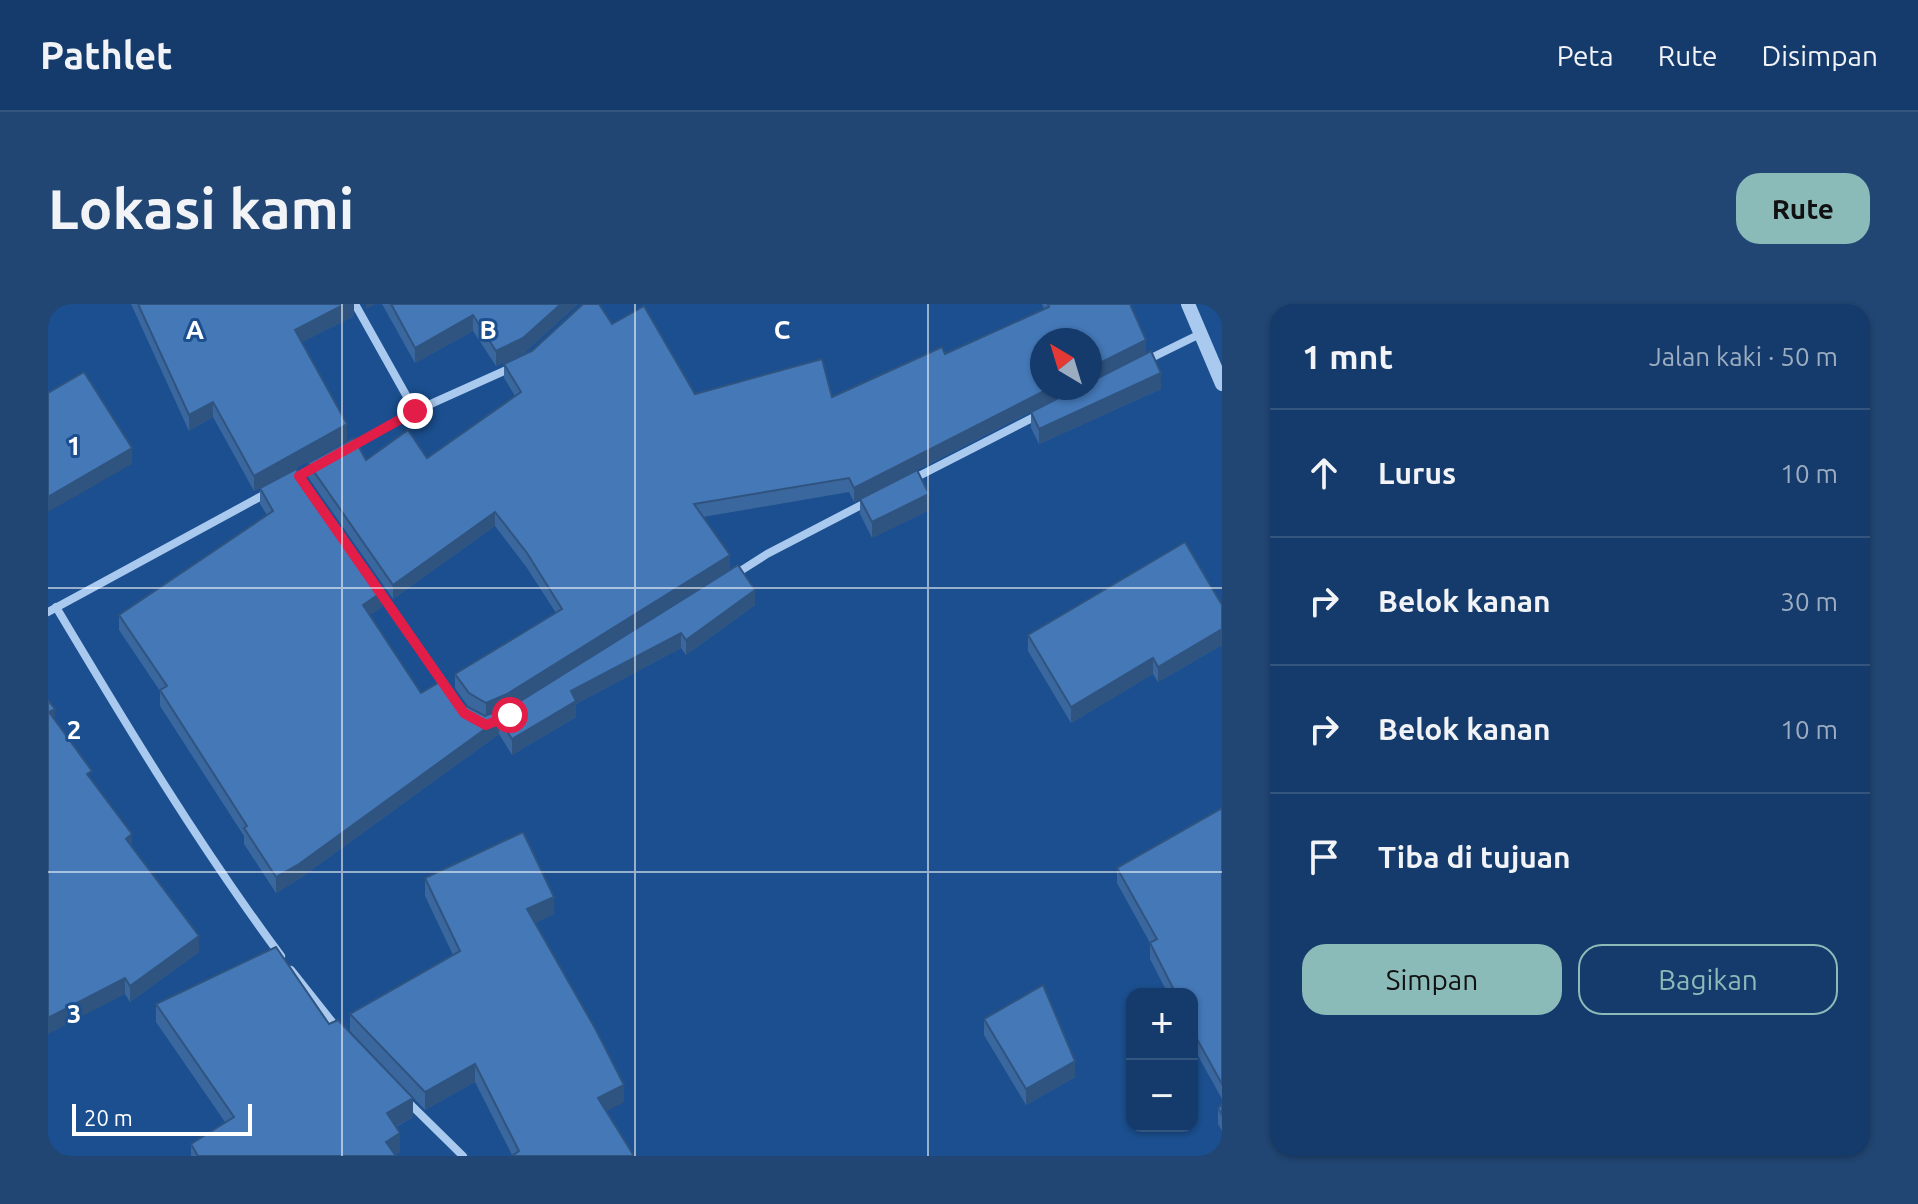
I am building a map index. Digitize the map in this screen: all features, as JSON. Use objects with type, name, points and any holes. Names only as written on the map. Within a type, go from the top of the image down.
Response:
[{"type":"street","points":[[355,304],[415,411]]},
{"type":"street","points":[[1188,304],[1222,384]]},
{"type":"street","points":[[1130,369],[1200,334]]},
{"type":"street","points":[[337,454],[415,411],[527,360]]},
{"type":"street","points":[[909,481],[1047,411]]},
{"type":"street","points":[[285,483],[325,461]]},
{"type":"street","points":[[299,476],[307,488]]},
{"type":"street","points":[[272,490],[52,609],[231,888],[324,1013],[344,1035]]},
{"type":"street","points":[[727,579],[767,554],[881,495]]},
{"type":"street","points":[[368,576],[455,701]]},
{"type":"street","points":[[395,1090],[463,1156]]},
{"type":"building","points":[[138,304],[345,304],[295,330],[347,424],[254,476],[213,402],[189,415]]},
{"type":"building","points":[[391,304],[561,304],[523,338],[496,351],[473,315],[415,348]]},
{"type":"building","points":[[583,304],[599,304],[612,324],[644,306],[695,394],[822,359],[832,397],[942,347],[945,354],[1049,307],[1048,304],[1130,304],[1146,340],[1102,362],[1102,328],[1030,328],[1030,398],[854,488],[849,478],[694,504],[730,555],[507,694],[486,703],[469,693],[455,674],[562,609],[527,553],[495,512],[393,585],[308,463],[354,438],[366,460],[408,430],[427,458],[521,392],[504,364],[532,351]]},
{"type":"building","points":[[1151,351],[1161,373],[1039,429],[1031,412],[1054,400],[1102,400],[1102,376]]},
{"type":"building","points":[[84,372],[132,448],[48,497],[48,393]]},
{"type":"building","points":[[296,469],[382,592],[363,605],[421,693],[443,680],[460,703],[485,716],[514,705],[738,565],[755,590],[686,640],[681,633],[571,691],[576,701],[512,739],[499,719],[299,864],[276,877],[160,690],[167,686],[119,615],[273,511],[260,488]]},
{"type":"building","points":[[917,470],[929,494],[872,522],[860,499]]},
{"type":"building","points":[[1185,542],[1222,605],[1222,629],[1158,667],[1153,658],[1071,707],[1028,635]]},
{"type":"building","points":[[48,700],[55,709],[49,712],[92,771],[87,774],[132,834],[126,839],[199,936],[130,986],[125,978],[48,1018]]},
{"type":"building","points":[[1222,808],[1222,1084],[1198,1041],[1198,988],[1173,988],[1150,943],[1157,939],[1117,868]]},
{"type":"building","points":[[523,832],[554,897],[527,909],[624,1085],[598,1098],[634,1156],[512,1156],[519,1151],[475,1064],[425,1092],[350,1014],[460,951],[425,878]]},
{"type":"building","points":[[276,947],[329,1024],[338,1020],[413,1098],[387,1113],[400,1133],[386,1142],[396,1156],[198,1156],[191,1144],[234,1117],[156,1004]]},
{"type":"building","points":[[1043,985],[1075,1061],[1026,1089],[984,1019]]},
{"type":"route","points":[[415,411],[299,476],[464,713],[486,725],[510,715]]}]
